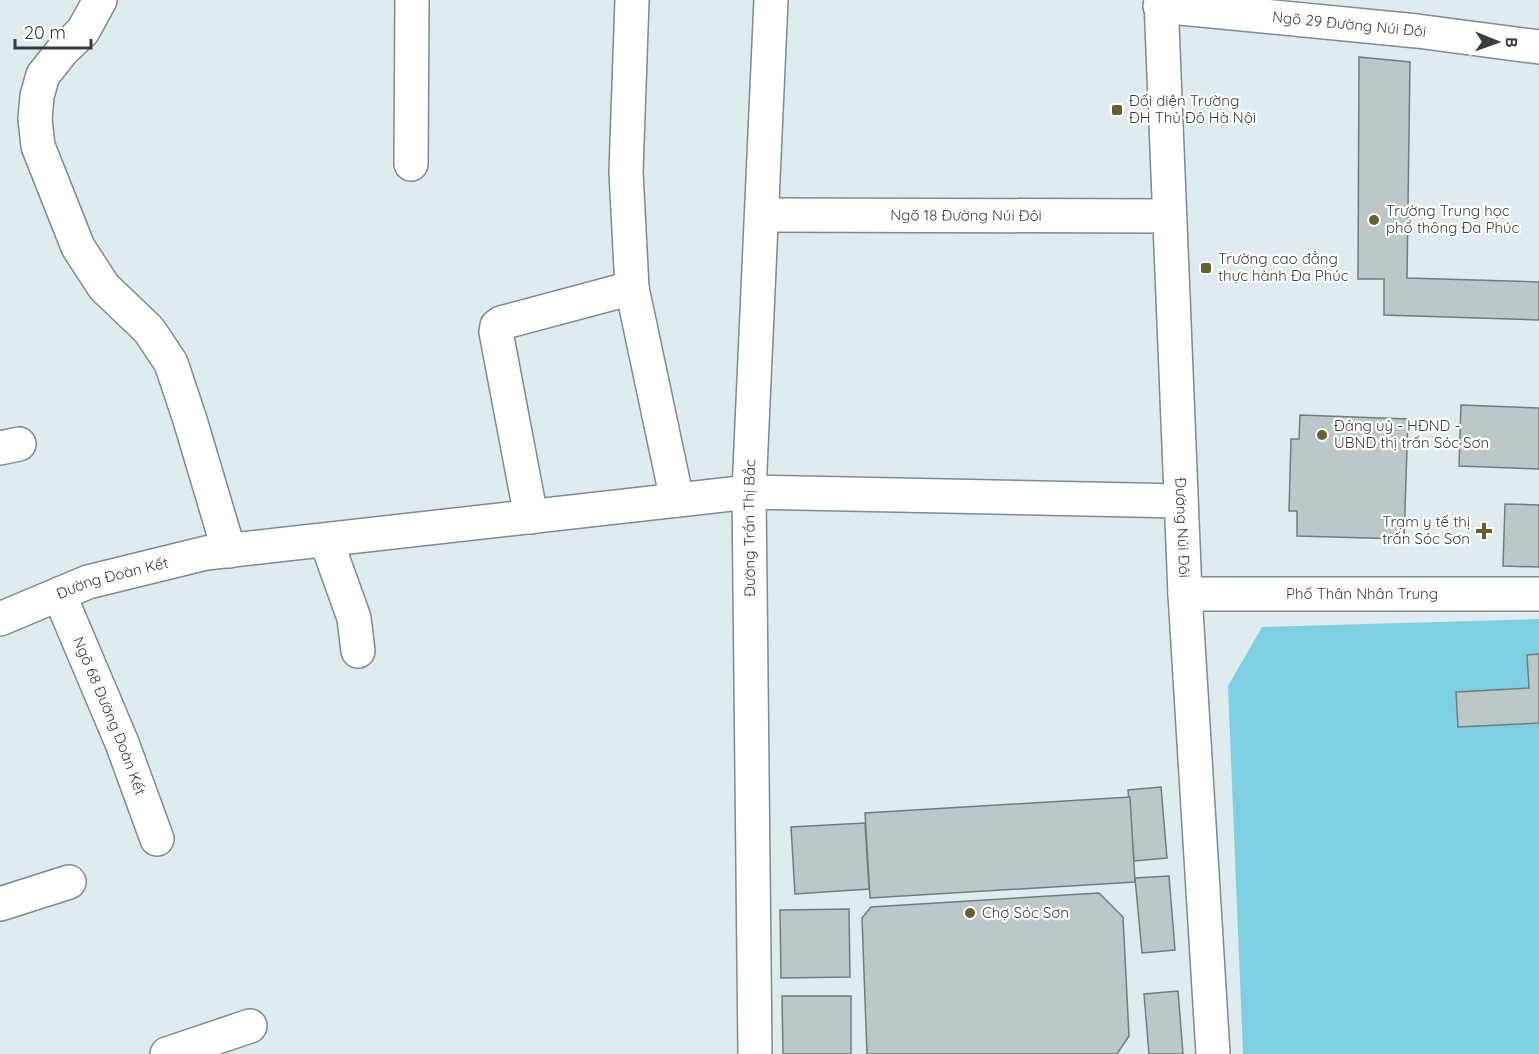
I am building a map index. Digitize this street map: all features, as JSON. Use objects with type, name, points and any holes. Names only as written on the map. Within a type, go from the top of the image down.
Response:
[{"type":"street","points":[[100,0],[83,31],[43,75],[37,96],[35,119],[38,146],[78,247],[104,287],[149,330],[171,363],[229,551]]},
{"type":"street","points":[[411,164],[412,0]]},
{"type":"street","points":[[633,0],[626,172],[632,288],[677,500]]},
{"type":"street","name":"Đường Trần Thị Bắc","points":[[755,1054],[749,492],[771,0]]},
{"type":"street","name":"Ngõ 29 Đường Núi Đôi","points":[[1160,3],[1417,31],[1539,47]]},
{"type":"street","name":"Đường Núi Đôi","points":[[1160,3],[1185,594],[1213,1054]]},
{"type":"street","name":"Ngõ 18 Đường Núi Đôi","points":[[762,215],[1169,216]]},
{"type":"street","points":[[531,517],[496,332],[497,326],[501,322],[632,288]]},
{"type":"street","name":"Đường Đoàn Kết","points":[[0,619],[88,582],[206,553],[749,492],[1181,501]]},
{"type":"street","points":[[326,540],[354,618],[358,651]]},
{"type":"street","name":"Ngõ 68 Đường Đoàn Kết","points":[[59,594],[122,743],[157,838]]},
{"type":"street","name":"Phố Thân Nhân Trung","points":[[1185,594],[1539,594]]},
{"type":"street","points":[[0,904],[69,882]]},
{"type":"street","points":[[167,1054],[250,1026]]},
{"type":"shaded area","points":[[1539,619],[1539,1054],[1243,1054],[1228,686],[1262,627]]},
{"type":"building","points":[[1359,57],[1410,62],[1407,278],[1539,282],[1539,320],[1384,315],[1384,279],[1358,279]]},
{"type":"building","points":[[1461,405],[1539,408],[1539,469],[1459,466]]},
{"type":"building","points":[[1300,415],[1408,419],[1404,539],[1297,536],[1297,511],[1289,511],[1291,439],[1299,439]]},
{"type":"building","points":[[1505,504],[1539,505],[1539,567],[1503,566]]},
{"type":"building","points":[[1539,654],[1539,723],[1458,727],[1456,692],[1529,688],[1527,655]]},
{"type":"building","points":[[1161,787],[1167,858],[1134,861],[1128,790]]},
{"type":"building","points":[[1130,797],[1135,882],[870,898],[865,813]]},
{"type":"building","points":[[865,823],[869,889],[795,894],[791,827]]},
{"type":"building","points":[[1169,876],[1175,950],[1142,953],[1135,878]]},
{"type":"building","points":[[1099,893],[1123,917],[1129,1036],[1117,1054],[867,1054],[862,918],[871,907]]},
{"type":"building","points":[[849,909],[850,977],[781,978],[780,910]]},
{"type":"building","points":[[1178,991],[1183,1054],[1149,1054],[1144,994]]},
{"type":"building","points":[[782,996],[851,996],[851,1054],[783,1054]]},
{"type":"place","name":"Đối diện Trường ĐH Thủ Đô Hà Nội","points":[[1117,110]]},
{"type":"place","name":"Trường Trung học phổ thông Đa Phúc","points":[[1374,220]]},
{"type":"place","name":"Trường cao đẳng thực hành Đa Phúc","points":[[1206,268]]},
{"type":"place","name":"Đảng uỷ - HĐND - UBND thị trấn Sóc Sơn","points":[[1322,435]]},
{"type":"place","name":"Trạm y tế thị trấn Sóc Sơn","points":[[1484,531]]},
{"type":"place","name":"Chợ Sóc Sơn","points":[[970,913]]}]
